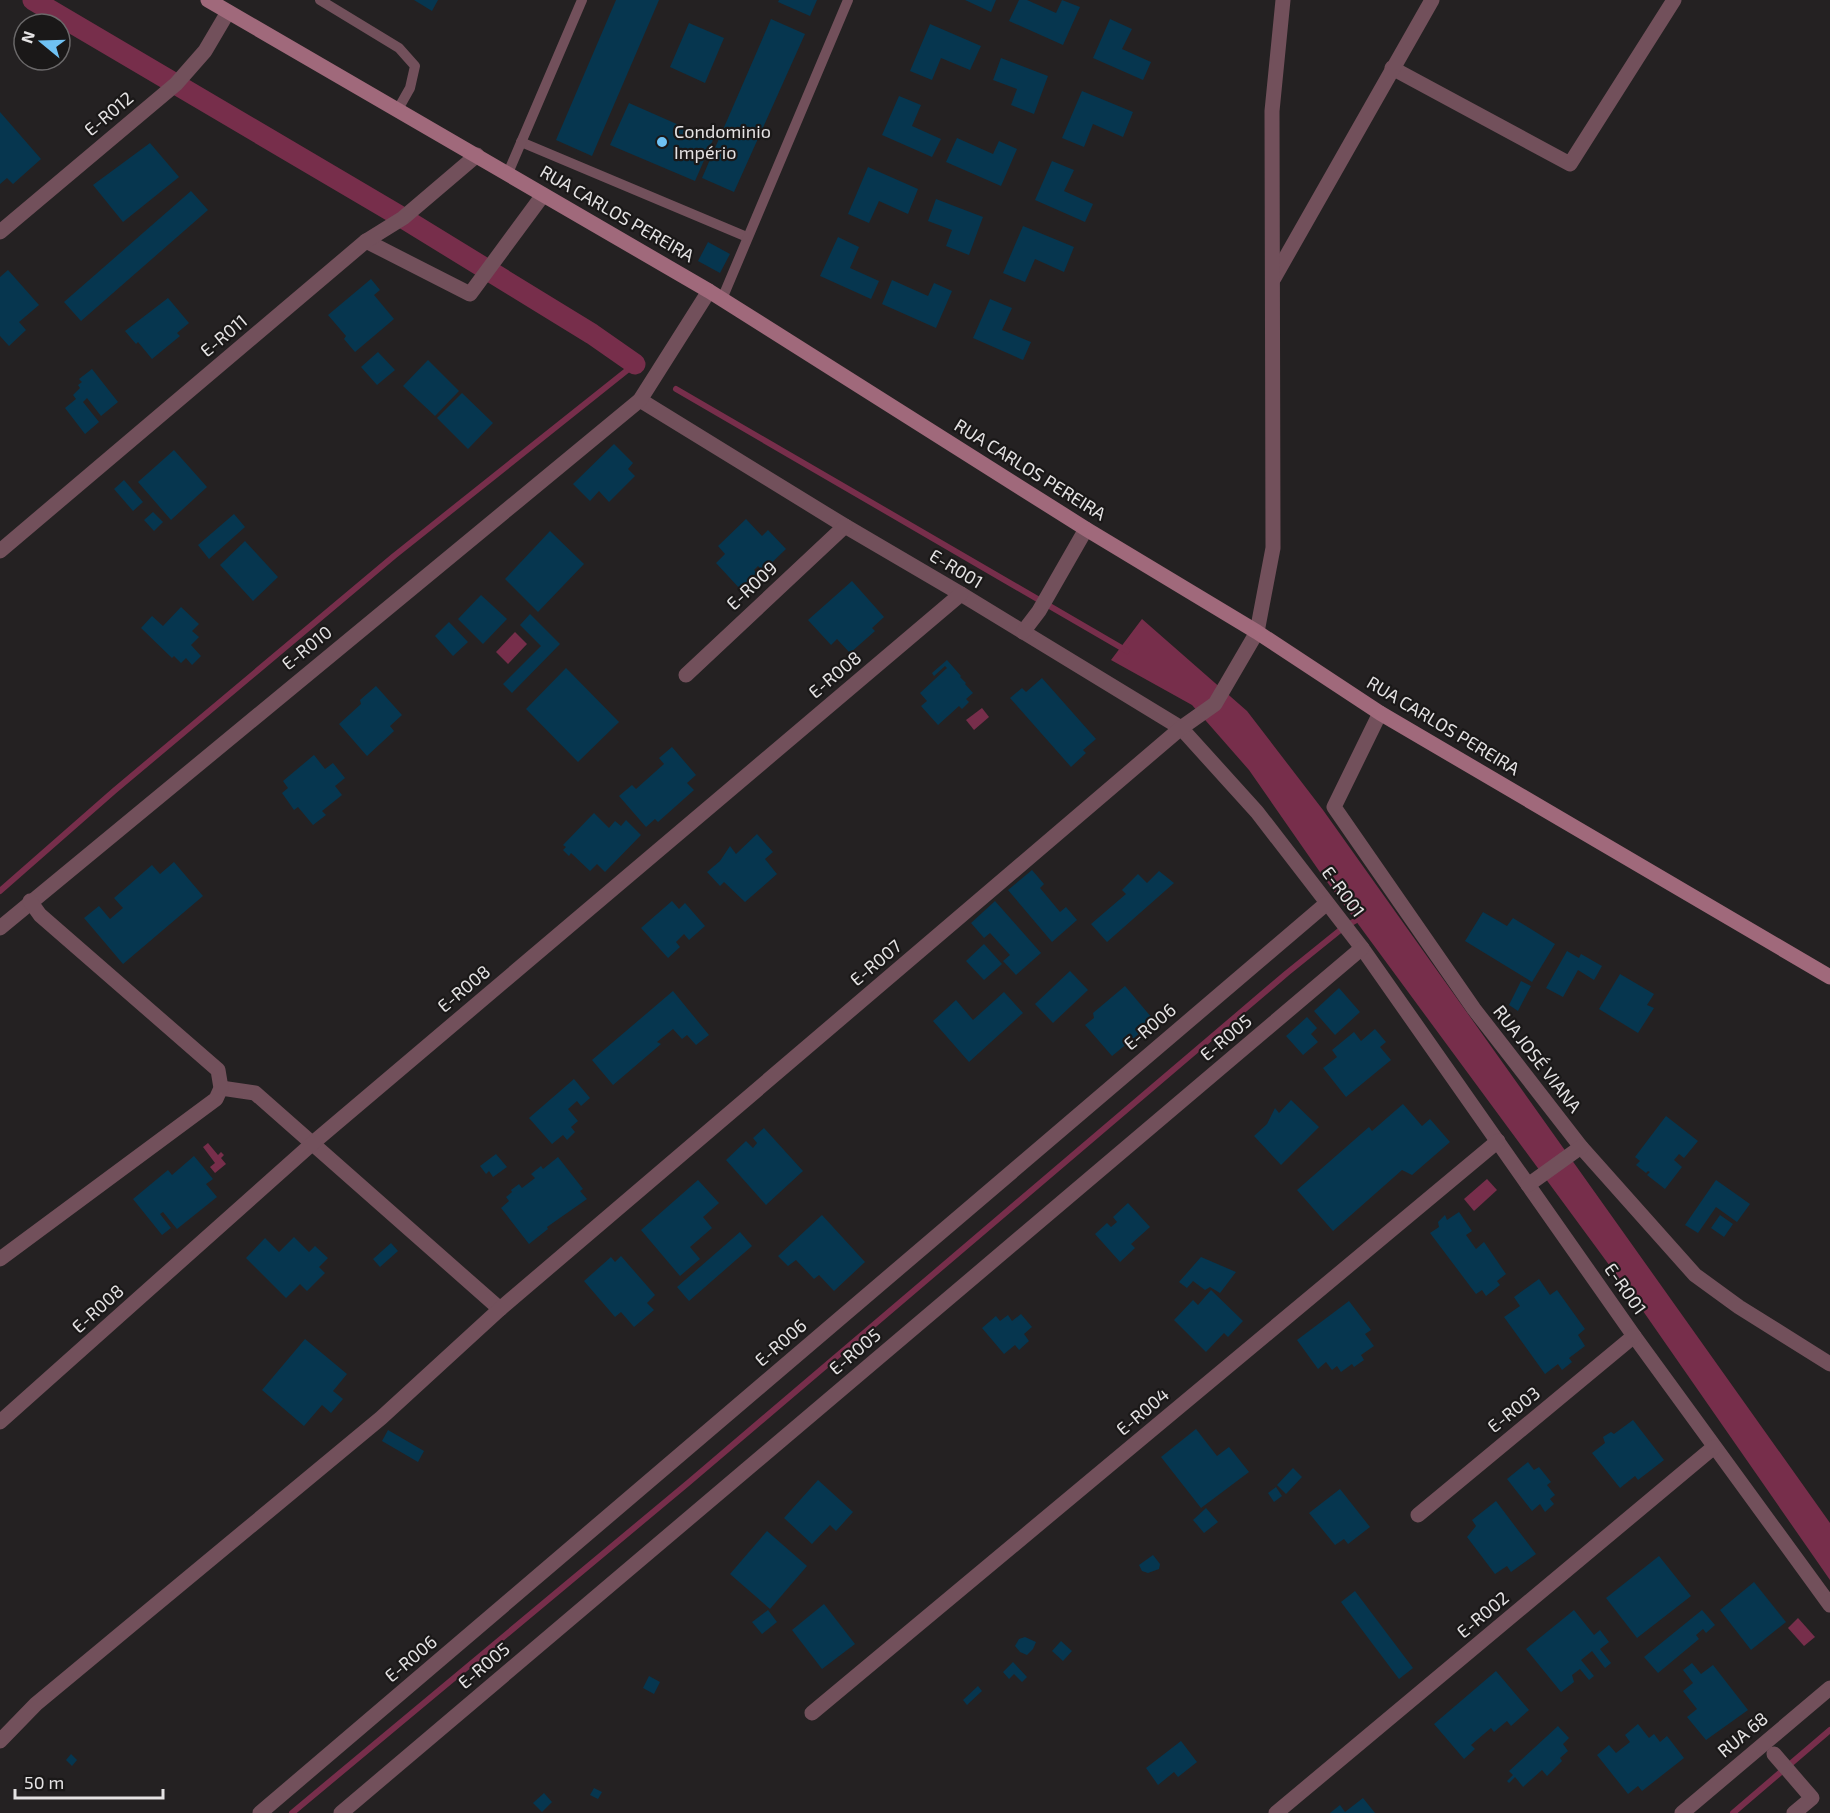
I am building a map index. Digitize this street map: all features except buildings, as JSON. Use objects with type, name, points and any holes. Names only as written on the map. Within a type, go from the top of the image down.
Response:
[{"type":"street","name":"RUA CARLOS PEREIRA","points":[[208,0],[715,295],[1086,529],[1257,632],[1380,713],[1830,977]]},
{"type":"street","name":"E-R007","points":[[0,1741],[36,1704],[381,1418],[500,1309],[1181,728],[1215,704],[1257,632],[1273,548],[1272,111],[1283,0]]},
{"type":"street","points":[[1272,280],[1432,0]]},
{"type":"street","points":[[1392,68],[1570,164],[1674,0]]},
{"type":"street","name":"E-R012","points":[[0,232],[176,84],[205,51],[228,12]]},
{"type":"street","name":"E-R011","points":[[0,551],[366,241],[403,218],[477,155]]},
{"type":"street","points":[[366,241],[470,294],[543,195]]},
{"type":"street","name":"E-R010","points":[[0,928],[640,400],[715,295]]},
{"type":"street","name":"E-R001","points":[[640,400],[1181,728],[1257,812],[1362,948],[1634,1336],[1830,1605]]},
{"type":"street","name":"E-R009","points":[[686,675],[845,526]]},
{"type":"street","points":[[1023,632],[1052,591],[1086,529]]},
{"type":"street","name":"E-R008","points":[[0,1422],[314,1142],[961,594]]},
{"type":"street","name":"RUA JOSÉ VIANA","points":[[1380,713],[1334,807],[1474,1009],[1581,1147],[1695,1275],[1739,1307],[1830,1364]]},
{"type":"street","points":[[0,1259],[216,1099],[221,1088],[218,1070],[40,915],[30,902]]},
{"type":"street","name":"E-R006","points":[[260,1813],[1327,903]]},
{"type":"street","name":"E-R005","points":[[341,1813],[1362,948]]},
{"type":"street","points":[[221,1088],[255,1093],[314,1142],[500,1309]]},
{"type":"street","name":"E-R004","points":[[812,1713],[1498,1141]]},
{"type":"street","points":[[1528,1185],[1581,1147]]},
{"type":"street","name":"E-R003","points":[[1418,1515],[1634,1336]]},
{"type":"street","name":"E-R002","points":[[1276,1813],[1714,1447]]},
{"type":"street","name":"RUA 68","points":[[1682,1813],[1830,1688]]},
{"type":"street","points":[[1774,1754],[1812,1798],[1794,1813]]},
{"type":"lane","points":[[320,0],[399,48],[415,66],[410,88],[397,111]]},
{"type":"lane","points":[[508,173],[582,0]]},
{"type":"lane","points":[[715,295],[747,237],[848,0]]},
{"type":"lane","points":[[520,142],[747,237]]},
{"type":"lane","points":[[1765,1742],[1774,1754]]},
{"type":"shaded area","points":[[1142,619],[1247,711],[1323,810],[1830,1523],[1830,1580],[1643,1311],[1322,875],[1249,770],[1192,705],[1111,660]]},
{"type":"shaded area","points":[[515,632],[527,644],[508,664],[496,652]]},
{"type":"shaded area","points":[[982,708],[989,717],[974,730],[966,720]]},
{"type":"shaded area","points":[[208,1143],[218,1155],[221,1152],[224,1155],[221,1158],[226,1164],[215,1173],[210,1167],[215,1163],[203,1147]]},
{"type":"shaded area","points":[[1487,1179],[1497,1190],[1474,1211],[1464,1199]]},
{"type":"shaded area","points":[[1798,1618],[1815,1637],[1804,1646],[1788,1628]]},
{"type":"waterway","points":[[33,0],[403,218],[592,334],[635,364]]},
{"type":"waterway","points":[[0,891],[114,791],[394,556],[635,364]]},
{"type":"waterway","points":[[676,389],[1127,651]]},
{"type":"waterway","points":[[292,1813],[688,1483],[1287,973],[1344,927],[1362,917]]},
{"type":"waterway","points":[[1733,1813],[1830,1730]]},
{"type":"place","name":"Condominio Império","points":[[662,142]]}]
